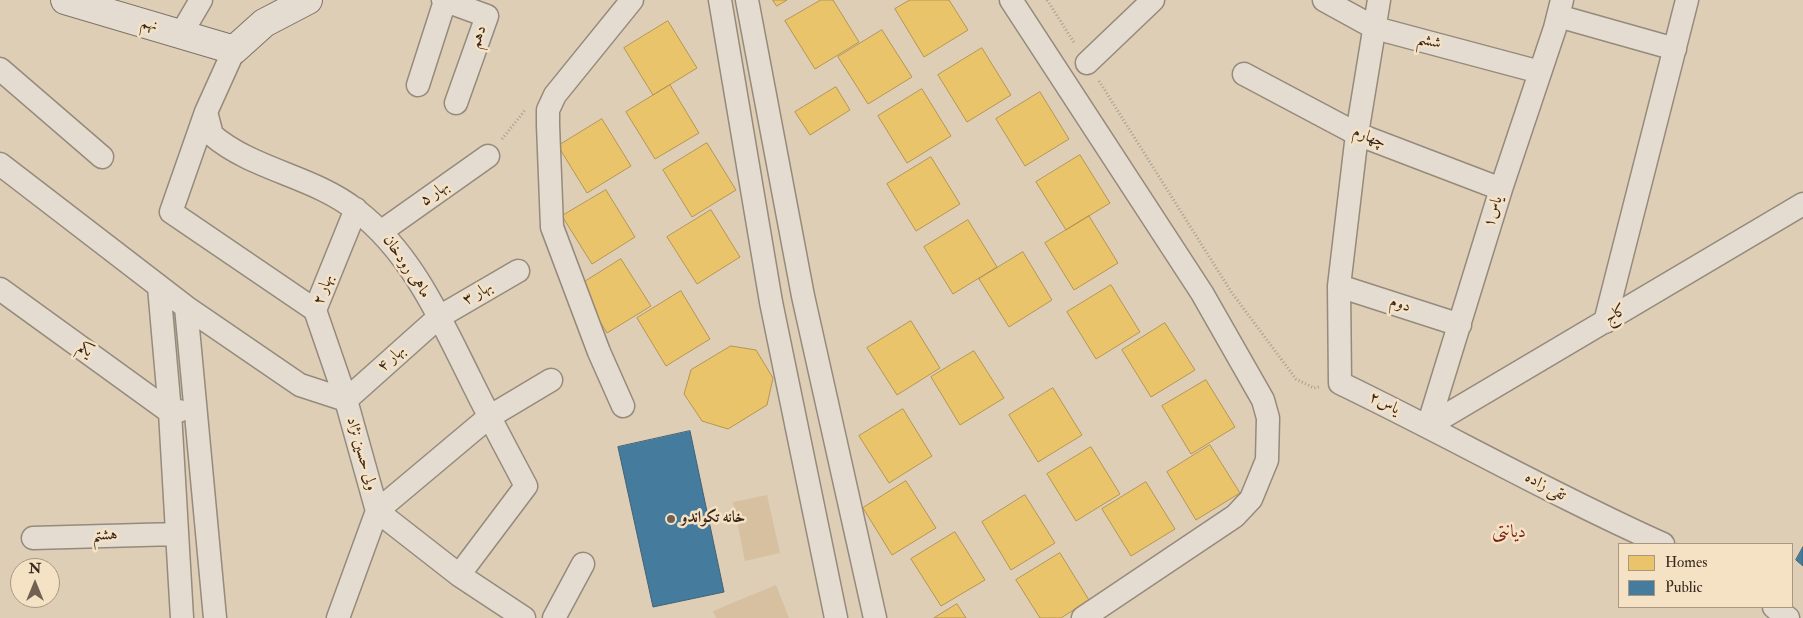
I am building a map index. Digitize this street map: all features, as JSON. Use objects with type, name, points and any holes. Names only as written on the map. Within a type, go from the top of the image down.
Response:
[{"type":"main road","name":"نهم","points":[[64,0],[103,6],[181,34],[234,50]]},
{"type":"main road","points":[[234,50],[264,23],[308,0]]},
{"type":"street","points":[[181,34],[201,0]]},
{"type":"street","points":[[418,85],[444,0]]},
{"type":"street","name":"دهم","points":[[444,0],[487,16],[456,103]]},
{"type":"street","points":[[623,406],[599,352],[552,228],[548,110],[554,95],[632,0]]},
{"type":"street","points":[[720,0],[771,302],[836,618]]},
{"type":"street","points":[[747,0],[803,296],[875,618]]},
{"type":"street","points":[[1011,0],[1202,293],[1255,385],[1268,418],[1267,460],[1251,499],[1234,516],[1083,618]]},
{"type":"street","points":[[1087,63],[1153,0]]},
{"type":"street","name":"ششم","points":[[1324,0],[1374,28],[1540,72]]},
{"type":"street","points":[[1340,383],[1340,286],[1357,134],[1379,0]]},
{"type":"street","points":[[1605,322],[1687,0]]},
{"type":"street","points":[[1560,8],[1675,49]]},
{"type":"street","name":"یاس۱","points":[[1428,426],[1501,189],[1560,8]]},
{"type":"street","points":[[234,50],[206,112],[171,212],[315,310]]},
{"type":"street","points":[[0,69],[102,157]]},
{"type":"street","name":"چهارم","points":[[1244,74],[1357,134],[1501,189]]},
{"type":"street","name":"ماهی رودخان","points":[[206,112],[212,135],[223,144],[332,193],[356,209],[382,231],[405,261],[439,317],[526,486],[459,575]]},
{"type":"street","name":"بهار ۵","points":[[382,231],[488,156]]},
{"type":"street","name":"ولی حسین نژاد","points":[[0,164],[186,307],[300,385],[346,400],[377,511],[459,575],[518,616]]},
{"type":"street","name":"کاج","points":[[1428,426],[1803,204]]},
{"type":"street","name":"بهار ۲","points":[[346,400],[315,310],[356,209]]},
{"type":"street","name":"بهار ۳","points":[[439,317],[518,271]]},
{"type":"street","name":"دوم","points":[[1340,286],[1460,325]]},
{"type":"street","points":[[159,287],[170,412],[182,618]]},
{"type":"street","name":"یکم","points":[[0,289],[170,412]]},
{"type":"street","points":[[771,302],[803,296]]},
{"type":"street","points":[[186,307],[215,618]]},
{"type":"street","name":"بهار ۴","points":[[346,400],[439,317]]},
{"type":"street","points":[[338,618],[377,511],[489,417],[551,380]]},
{"type":"street","name":"یاس۲","points":[[1340,383],[1428,426]]},
{"type":"street","points":[[170,412],[196,410]]},
{"type":"street","name":"تقی زاده","points":[[1428,426],[1611,521],[1661,543]]},
{"type":"street","name":"هشتم","points":[[34,538],[177,534]]},
{"type":"street","points":[[554,618],[583,564]]},
{"type":"street","points":[[1775,608],[1788,618]]},
{"type":"path","points":[[1047,0],[1232,293],[1296,379],[1314,388],[1340,383]]},
{"type":"shaded area","points":[[767,495],[780,553],[745,561],[733,502]]},
{"type":"shaded area","points":[[776,585],[789,618],[716,618],[713,611]]},
{"type":"building: Homes","points":[[773,0],[787,0],[777,6]]},
{"type":"building: Homes","points":[[821,0],[833,0],[859,42],[815,69],[785,21]]},
{"type":"building: Homes","points":[[910,0],[949,0],[968,30],[924,57],[895,9]]},
{"type":"building: Homes","points":[[668,21],[697,68],[653,95],[624,48]]},
{"type":"building: Homes","points":[[882,30],[912,77],[868,104],[838,57]]},
{"type":"building: Homes","points":[[982,48],[1011,95],[967,122],[938,75]]},
{"type":"building: Homes","points":[[670,85],[699,133],[655,159],[626,112]]},
{"type":"building: Homes","points":[[836,87],[850,110],[810,135],[795,112]]},
{"type":"building: Homes","points":[[922,89],[951,136],[907,163],[878,116]]},
{"type":"building: Homes","points":[[1040,92],[1069,139],[1025,166],[996,119]]},
{"type":"building: Homes","points":[[602,119],[631,166],[587,193],[558,146]]},
{"type":"building: Homes","points":[[707,143],[736,190],[692,217],[663,170]]},
{"type":"building: Homes","points":[[1080,155],[1110,203],[1066,230],[1036,182]]},
{"type":"building: Homes","points":[[931,157],[960,204],[916,231],[887,184]]},
{"type":"building: Homes","points":[[606,190],[635,237],[592,264],[562,216]]},
{"type":"building: Homes","points":[[711,210],[740,257],[697,284],[667,237]]},
{"type":"building: Homes","points":[[1089,216],[1118,263],[1074,290],[1045,243]]},
{"type":"building: Homes","points":[[968,220],[997,267],[953,294],[924,247]]},
{"type":"building: Homes","points":[[1023,252],[1052,300],[1009,327],[979,279]]},
{"type":"building: Homes","points":[[621,259],[651,306],[607,333],[578,286]]},
{"type":"building: Homes","points":[[1111,285],[1140,332],[1096,359],[1067,312]]},
{"type":"building: Homes","points":[[681,291],[710,339],[666,366],[637,318]]},
{"type":"building: Homes","points":[[911,321],[940,368],[897,395],[867,348]]},
{"type":"building: Homes","points":[[1165,323],[1195,370],[1151,397],[1122,350]]},
{"type":"building: Homes","points":[[731,346],[756,350],[773,378],[767,405],[728,429],[702,421],[684,394],[691,370]]},
{"type":"building: Homes","points":[[974,351],[1004,398],[960,425],[931,377]]},
{"type":"building: Homes","points":[[1206,380],[1235,427],[1191,454],[1162,406]]},
{"type":"building: Homes","points":[[1053,388],[1082,435],[1038,462],[1009,415]]},
{"type":"building: Homes","points":[[903,409],[932,456],[889,483],[859,436]]},
{"type":"building: Homes","points":[[1210,445],[1240,493],[1196,520],[1167,472]]},
{"type":"building: Homes","points":[[1091,447],[1120,494],[1076,521],[1047,474]]},
{"type":"building: Homes","points":[[906,481],[936,528],[892,555],[863,508]]},
{"type":"building: Homes","points":[[1146,482],[1175,529],[1131,556],[1102,509]]},
{"type":"building: Homes","points":[[1025,495],[1055,543],[1011,570],[982,522]]},
{"type":"building: Homes","points":[[955,532],[985,580],[941,606],[911,559]]},
{"type":"building: Homes","points":[[1060,553],[1089,600],[1061,618],[1040,618],[1016,580]]},
{"type":"building: Homes","points":[[957,604],[966,618],[934,618]]},
{"type":"building: Public","name":"خانه تکواندو","points":[[690,431],[724,592],[653,607],[618,447]]},
{"type":"building: Public","points":[[1803,547],[1803,566],[1796,560]]},
{"type":"place","name":"خانه تکواندو","points":[[671,519]]},
{"type":"district","name":"دیانتی","points":[[1509,533]]}]
